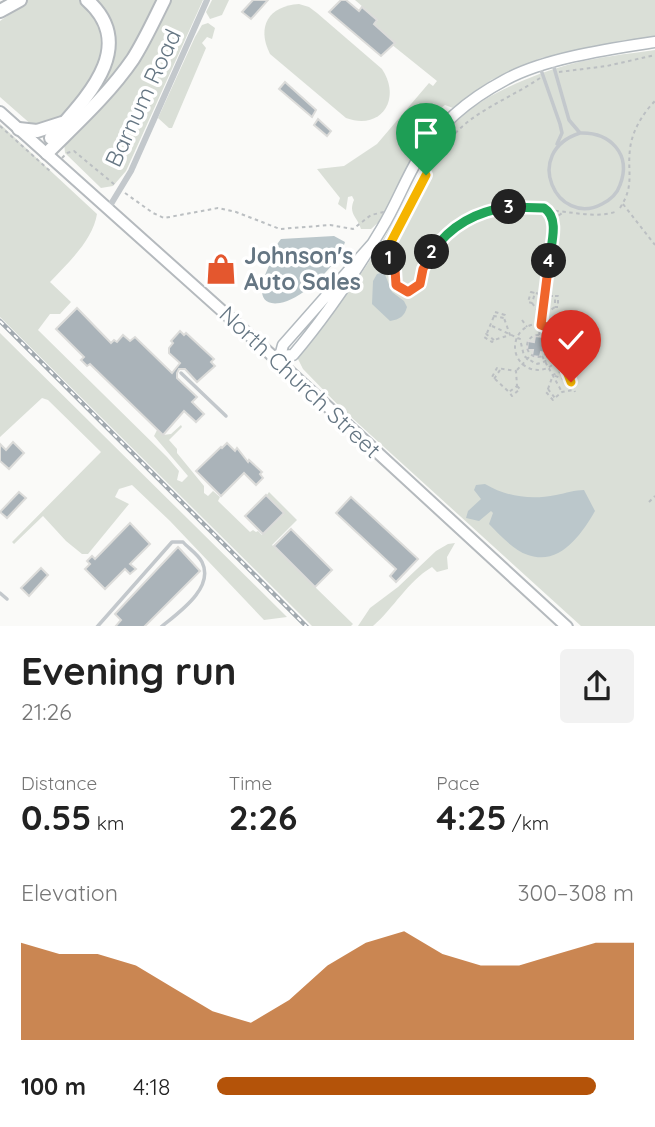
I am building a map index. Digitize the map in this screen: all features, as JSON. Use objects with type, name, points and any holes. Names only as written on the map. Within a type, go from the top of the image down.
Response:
[{"type":"highway","points":[[0,9],[9,0]]},
{"type":"highway","points":[[0,9],[20,0]]},
{"type":"highway","points":[[44,151],[95,87],[107,55],[108,41],[103,20],[87,0]]},
{"type":"highway","points":[[44,151],[99,101],[120,75],[139,48],[164,0]]},
{"type":"highway","points":[[19,129],[37,131],[66,121]]},
{"type":"main road","name":"North Church Street","points":[[0,111],[278,358],[567,626]]},
{"type":"street","name":"Barnum Road","points":[[108,209],[131,171],[207,0]]},
{"type":"street","points":[[278,358],[283,345],[373,243],[419,158],[440,128],[468,102],[507,78],[554,68],[572,57],[655,42]]},
{"type":"lane","points":[[554,68],[569,120],[580,132]]},
{"type":"lane","points":[[541,72],[562,133],[556,146],[549,163],[551,186],[559,197],[579,208],[599,206],[611,199],[618,190],[624,166],[614,145],[601,135],[580,132],[568,136],[556,146]]},
{"type":"lane","points":[[553,102],[563,99]]},
{"type":"lane","points":[[181,373],[226,416]]},
{"type":"lane","points":[[97,626],[172,542],[183,541],[202,561],[205,575],[203,586],[182,610],[161,626]]},
{"type":"lane","points":[[0,593],[7,599]]},
{"type":"path","points":[[554,68],[607,66],[655,55]]},
{"type":"path","points":[[541,72],[491,106],[447,143],[426,175],[387,250],[395,273],[395,282],[399,289],[408,292],[413,290],[420,284],[423,269],[433,250],[461,223],[488,211],[507,207],[603,215],[615,212]]},
{"type":"path","points":[[620,208],[630,181],[630,148],[633,137],[644,114],[655,100]]},
{"type":"path","points":[[0,126],[50,171]]},
{"type":"path","points":[[67,153],[76,152],[114,184]]},
{"type":"path","points":[[126,193],[164,218],[223,208],[280,229],[330,225],[352,229],[371,215],[384,212]]},
{"type":"path","points":[[623,204],[655,245]]},
{"type":"path","points":[[539,335],[554,219],[549,211]]},
{"type":"path","points":[[554,219],[563,212]]},
{"type":"path","points":[[396,218],[402,221]]},
{"type":"path","points":[[535,293],[558,296],[558,307],[542,316],[532,303],[535,293]]},
{"type":"path","points":[[494,316],[504,318],[510,335],[492,342],[484,337],[492,326],[494,316]]},
{"type":"path","points":[[522,320],[527,327]]},
{"type":"path","points":[[588,323],[588,338],[594,348],[576,357],[566,342],[578,324],[588,323]]},
{"type":"path","points":[[541,325],[554,330],[560,342],[560,355],[549,368],[535,370],[523,364],[516,352],[518,338],[527,327],[541,325]]},
{"type":"path","points":[[492,326],[522,341],[521,352],[536,364],[546,362],[560,342],[588,338]]},
{"type":"path","points":[[539,335],[546,339],[549,348],[542,356],[531,355],[527,343],[534,336],[539,335]]},
{"type":"path","points":[[566,342],[586,351]]},
{"type":"path","points":[[508,353],[516,352]]},
{"type":"path","points":[[553,375],[571,382],[575,391],[562,392],[552,400],[545,392],[553,375],[566,369],[574,354]]},
{"type":"path","points":[[516,371],[517,386],[520,389],[512,396],[492,377],[497,368],[516,371],[531,355]]},
{"type":"path","points":[[542,356],[562,392]]},
{"type":"path","points":[[536,364],[537,357]]},
{"type":"path","points":[[566,369],[569,368],[574,381],[571,382]]},
{"type":"path","points":[[534,376],[535,370]]},
{"type":"path","points":[[649,502],[655,496]]},
{"type":"shaded area","points":[[26,0],[80,0],[101,23],[104,45],[97,74],[66,113],[57,121],[33,126],[0,97],[0,21],[20,7],[0,19],[0,16]]},
{"type":"shaded area","points":[[91,0],[161,0],[134,48],[106,85],[104,83],[112,49],[107,31]]},
{"type":"shaded area","points":[[170,0],[203,0],[126,171],[113,186],[101,188],[65,153],[64,142],[158,24]]},
{"type":"shaded area","points":[[212,0],[229,0],[222,15],[210,19],[206,12]]},
{"type":"shaded area","points":[[355,0],[655,0],[655,37],[541,58],[491,80],[453,108],[445,105],[441,108],[446,114],[418,149],[381,220],[371,229],[361,229],[353,212],[352,196],[348,197],[346,210],[338,204],[340,198],[317,169],[344,166],[377,144],[429,83],[433,86],[437,81],[391,44],[393,41],[374,25],[378,20]]},
{"type":"shaded area","points":[[299,4],[317,13],[382,69],[390,91],[385,110],[378,116],[358,121],[346,118],[270,54],[264,35],[268,19],[280,9]]},
{"type":"shaded area","points":[[208,23],[215,28],[212,39],[207,37],[202,43],[206,48],[172,128],[169,128],[158,118],[195,37],[202,25]]},
{"type":"shaded area","points":[[655,50],[655,626],[581,626],[340,407],[303,369],[298,353],[357,280],[387,233],[429,157],[461,117],[498,92],[543,73],[592,59]]},
{"type":"shaded area","points":[[0,124],[97,214],[95,224],[85,242],[50,282],[71,302],[60,314],[50,314],[38,330],[167,457],[179,471],[177,480],[182,482],[188,476],[154,436],[157,430],[163,435],[171,434],[181,425],[169,440],[177,453],[204,486],[204,493],[208,496],[213,491],[220,497],[218,501],[250,532],[258,531],[262,535],[284,514],[267,495],[269,492],[297,520],[272,545],[353,624],[351,626],[312,626],[0,317]]},
{"type":"shaded area","points":[[334,236],[345,242],[328,270],[318,280],[289,300],[280,303],[266,301],[262,292],[264,280],[281,239]]},
{"type":"shaded area","points":[[384,272],[392,292],[404,301],[407,307],[401,317],[390,321],[372,304],[373,281],[377,274]]},
{"type":"shaded area","points":[[0,333],[287,617],[264,620],[132,485],[119,489],[115,497],[129,504],[88,554],[82,554],[66,541],[43,516],[14,544],[12,542],[101,452],[48,400],[42,398],[0,437]]},
{"type":"shaded area","points":[[485,484],[511,495],[528,497],[584,490],[595,511],[583,530],[560,552],[550,556],[528,555],[512,546],[489,524],[493,513],[491,511],[479,521],[466,518],[468,511],[481,499],[474,490],[476,485]]},
{"type":"shaded area","points":[[455,543],[447,557],[448,569],[437,572],[432,567],[415,580],[373,626],[358,626],[370,608],[398,587],[436,551]]},
{"type":"building","points":[[253,0],[268,0],[251,19],[242,12]]},
{"type":"building","points":[[341,0],[346,0],[359,11],[362,7],[377,20],[374,24],[395,43],[381,56],[329,12]]},
{"type":"building","points":[[285,82],[316,110],[312,117],[279,89]]},
{"type":"building","points":[[318,119],[331,131],[327,136],[314,125]]},
{"type":"building","points":[[77,308],[111,343],[114,340],[117,342],[123,335],[130,341],[135,337],[172,373],[180,363],[169,353],[173,343],[171,341],[180,331],[184,335],[186,333],[214,359],[211,362],[215,366],[197,382],[185,369],[179,369],[177,373],[177,378],[197,397],[192,402],[204,414],[196,422],[184,411],[163,435],[90,364],[87,366],[81,360],[84,357],[56,329]]},
{"type":"building","points":[[535,336],[544,337],[543,343],[549,343],[548,353],[541,352],[540,357],[532,356],[533,350],[527,350],[528,341],[534,342]]},
{"type":"building","points":[[13,442],[24,453],[9,469],[0,461],[0,444],[6,450]]},
{"type":"building","points":[[227,443],[235,451],[237,448],[248,462],[249,460],[262,472],[260,474],[263,478],[256,485],[244,473],[221,496],[196,471]]},
{"type":"building","points":[[19,492],[26,498],[7,518],[0,512]]},
{"type":"building","points":[[266,495],[284,513],[263,534],[245,516]]},
{"type":"building","points":[[351,497],[418,559],[396,582],[390,576],[396,569],[336,513]]},
{"type":"building","points":[[130,523],[150,544],[130,564],[136,569],[130,574],[125,569],[105,589],[85,569],[90,564],[87,561],[92,556],[95,559]]},
{"type":"building","points":[[291,529],[332,570],[315,587],[274,546]]},
{"type":"building","points":[[178,547],[200,571],[145,626],[116,626],[121,620],[115,614]]},
{"type":"building","points":[[41,568],[48,575],[29,596],[21,588]]},
{"type":"railway","points":[[0,321],[306,626]]},
{"type":"place","name":"Johnson's Auto Sales","points":[[221,269]]},
{"type":"route","points":[[426,175],[388,248],[395,269],[396,285],[408,292],[417,288],[433,250],[450,232],[474,216],[518,206],[544,208],[554,219],[541,325],[554,330],[560,342],[566,342],[572,355],[566,369],[571,382]]}]
